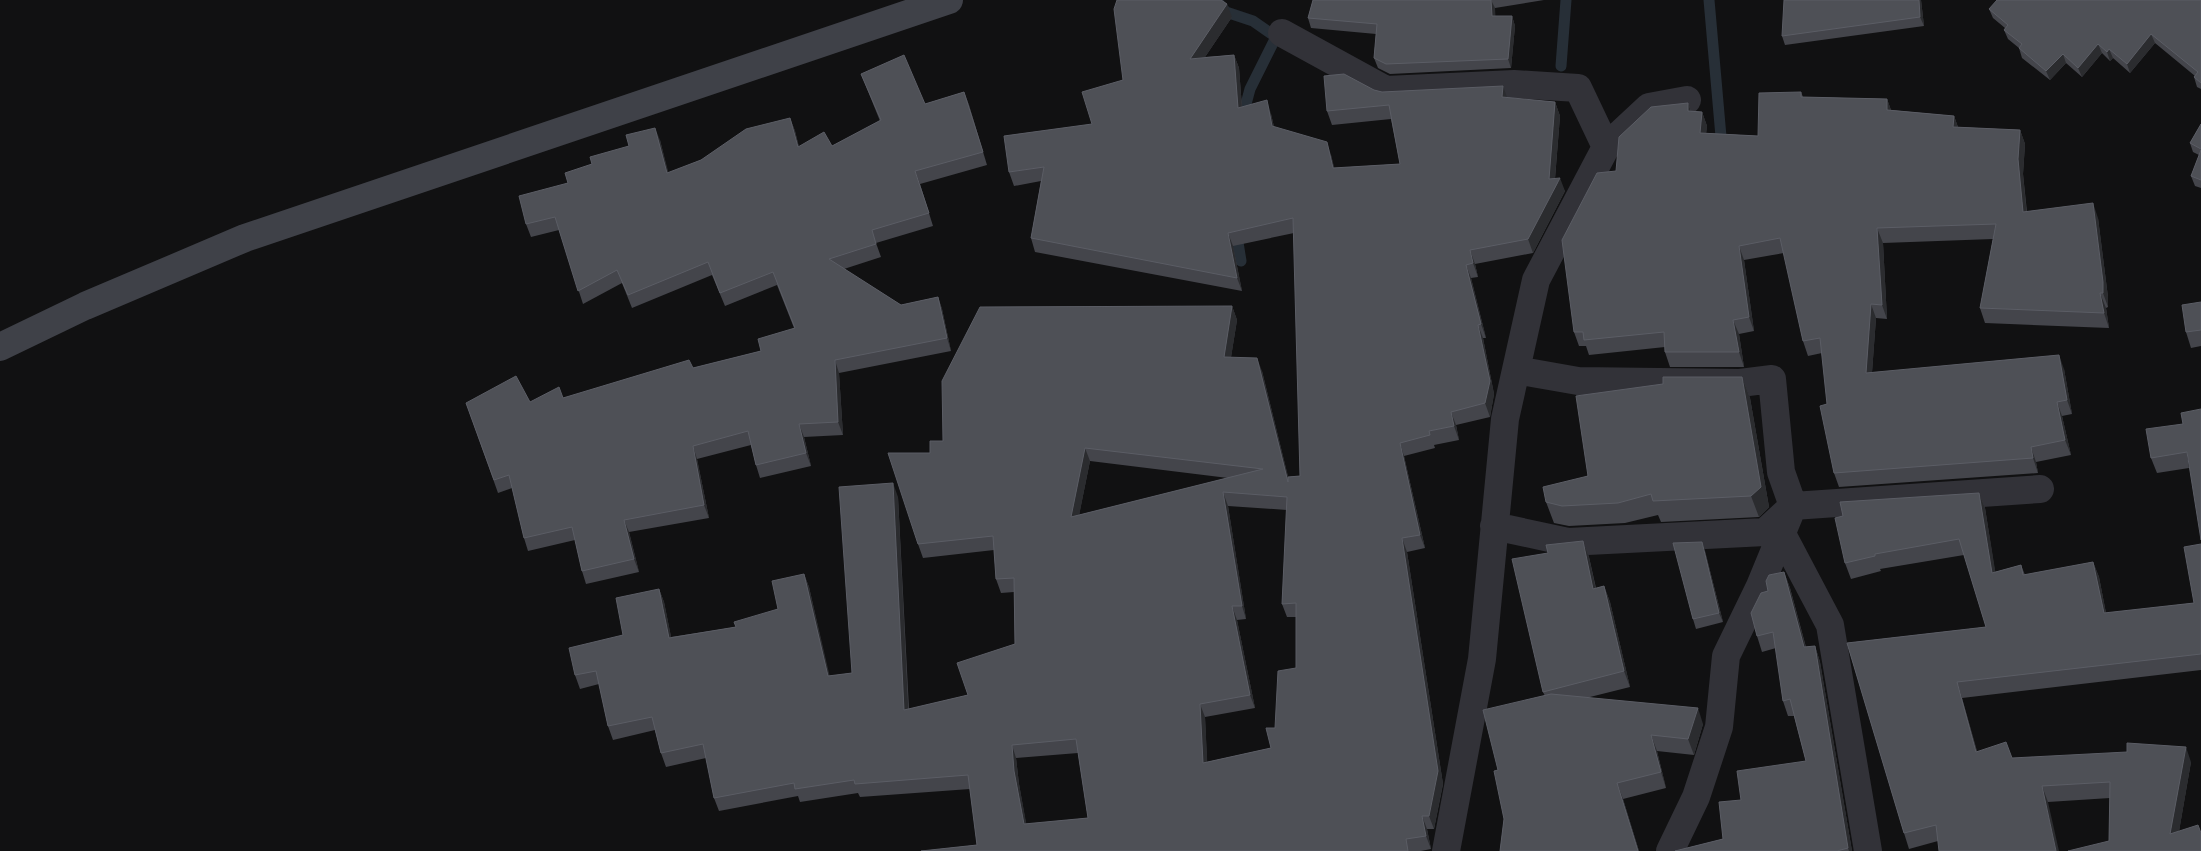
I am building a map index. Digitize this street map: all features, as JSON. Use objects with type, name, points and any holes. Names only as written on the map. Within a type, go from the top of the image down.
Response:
[{"type":"main road","points":[[0,347],[85,306],[245,238],[949,0]]},
{"type":"street","points":[[1282,33],[1386,90],[1514,84],[1578,88],[1606,147]]},
{"type":"street","points":[[1446,851],[1482,659],[1505,419],[1536,280],[1606,147],[1649,107],[1687,100]]},
{"type":"street","points":[[1516,370],[1578,382],[1740,383],[1772,379],[1781,472],[1793,506],[1760,586],[1726,656],[1719,727],[1696,797],[1670,851]]},
{"type":"street","points":[[1494,526],[1568,542],[1765,532],[1793,506],[2040,489]]},
{"type":"street","points":[[1782,534],[1830,625],[1868,851]]},
{"type":"building","points":[[1117,0],[1221,0],[1227,4],[1190,59],[1234,55],[1238,108],[1267,100],[1272,126],[1327,142],[1333,168],[1400,164],[1389,105],[1327,111],[1324,76],[1344,74],[1374,90],[1382,92],[1503,86],[1502,97],[1555,102],[1549,179],[1560,178],[1528,239],[1470,250],[1473,263],[1466,265],[1481,324],[1478,325],[1490,381],[1485,403],[1451,412],[1454,426],[1429,431],[1430,435],[1400,443],[1420,535],[1402,538],[1438,771],[1429,816],[1422,816],[1426,836],[1406,839],[1408,851],[921,851],[977,845],[968,775],[855,784],[854,780],[795,789],[794,783],[714,798],[703,744],[661,753],[652,717],[608,726],[596,671],[575,675],[569,648],[623,635],[616,598],[659,589],[669,638],[736,627],[734,622],[778,609],[772,581],[804,574],[828,676],[852,673],[839,487],[893,483],[904,710],[968,695],[957,663],[1015,644],[1014,578],[996,579],[993,536],[918,544],[888,453],[930,453],[930,441],[943,441],[942,381],[980,307],[1232,306],[1224,357],[1257,358],[1288,482],[1288,477],[1300,476],[1293,218],[1228,233],[1237,278],[1031,238],[1044,167],[1009,172],[1004,136],[1092,124],[1082,92],[1123,80],[1114,9]],"holes":[[[1085,448],[1263,469],[1071,517]],[[1223,492],[1287,497],[1282,604],[1296,603],[1296,668],[1278,671],[1275,728],[1266,728],[1271,748],[1203,763],[1200,704],[1250,695],[1232,606],[1242,606]],[[1076,739],[1088,818],[1024,824],[1014,771],[1012,745]]]},
{"type":"building","points":[[1313,0],[1491,0],[1492,16],[1512,16],[1508,59],[1386,64],[1374,58],[1377,24],[1308,18]]},
{"type":"building","points":[[1784,0],[1919,0],[1920,17],[1782,36]]},
{"type":"building","points":[[1997,0],[2201,0],[2201,83],[2194,77],[2198,72],[2151,34],[2127,64],[2109,49],[2107,52],[2098,44],[2078,68],[2063,54],[2046,71],[2019,48],[2022,44],[2004,30],[2008,25],[1989,9]]},
{"type":"building","points":[[904,55],[925,104],[964,92],[983,152],[915,171],[929,213],[872,230],[876,244],[829,259],[901,305],[938,297],[947,338],[835,360],[838,422],[799,424],[806,453],[756,465],[748,431],[693,446],[704,505],[624,520],[634,559],[582,571],[572,527],[524,538],[509,475],[494,480],[466,403],[516,376],[530,402],[559,387],[563,398],[689,360],[693,368],[761,351],[758,339],[795,328],[773,272],[720,293],[708,262],[628,295],[617,270],[578,291],[555,217],[526,224],[519,196],[568,183],[565,173],[592,164],[590,157],[629,146],[626,135],[655,128],[667,173],[701,160],[746,129],[790,118],[798,147],[824,132],[832,146],[881,120],[861,74]]},
{"type":"building","points":[[1801,92],[1801,97],[1887,99],[1887,110],[1954,116],[1953,127],[2020,130],[2018,159],[2023,212],[2093,203],[2103,282],[2103,293],[2100,293],[2104,313],[1980,308],[1996,224],[1877,228],[1882,305],[1871,304],[1866,373],[2059,355],[2067,400],[2057,402],[2065,440],[2031,447],[2033,458],[1834,473],[1820,406],[1827,404],[1820,338],[1803,341],[1780,238],[1739,246],[1749,317],[1733,320],[1739,352],[1665,352],[1664,332],[1584,340],[1583,332],[1574,332],[1562,240],[1597,173],[1616,171],[1619,137],[1651,107],[1688,103],[1688,111],[1702,112],[1700,133],[1758,136],[1759,93]]},
{"type":"building","points":[[2201,124],[2201,149],[2190,143]]},
{"type":"building","points":[[2201,150],[2201,180],[2191,176]]},
{"type":"building","points":[[2201,302],[2201,330],[2186,332],[2182,305]]},
{"type":"building","points":[[1663,377],[1742,377],[1761,487],[1751,496],[1653,501],[1651,494],[1618,503],[1562,506],[1546,502],[1543,487],[1588,476],[1576,396],[1663,384]]},
{"type":"building","points":[[2201,409],[2201,540],[2187,452],[2151,458],[2146,429],[2183,424],[2181,413]]},
{"type":"building","points":[[1979,493],[1992,573],[2021,565],[2023,575],[2093,562],[2104,613],[2194,603],[2184,547],[2201,544],[2201,654],[1957,682],[1976,752],[2006,742],[2012,758],[2127,752],[2127,743],[2186,747],[2170,834],[2198,825],[2201,833],[2201,851],[2068,851],[2109,841],[2110,782],[2042,786],[2056,851],[1939,851],[1936,825],[1904,833],[1847,643],[1986,627],[1959,539],[1875,554],[1875,556],[1845,563],[1835,518],[1843,516],[1840,502]]},
{"type":"building","points":[[1583,541],[1593,589],[1604,586],[1624,671],[1543,692],[1512,559],[1548,553],[1546,545]]},
{"type":"building","points":[[1702,542],[1719,613],[1693,619],[1673,543]]},
{"type":"building","points":[[1784,572],[1804,647],[1815,646],[1848,848],[1837,851],[1675,851],[1723,839],[1719,802],[1741,800],[1737,771],[1806,761],[1790,699],[1783,701],[1773,632],[1757,636],[1751,613],[1761,593],[1768,591],[1766,581],[1769,575]]},
{"type":"building","points":[[1551,694],[1698,708],[1688,739],[1651,735],[1661,772],[1617,783],[1638,851],[1500,851],[1504,819],[1494,771],[1498,770],[1483,710]]},
{"type":"waterway","points":[[1216,0],[1226,12],[1253,21],[1276,37],[1250,89],[1242,119]]},
{"type":"waterway","points":[[1561,66],[1566,0]]},
{"type":"waterway","points":[[1709,0],[1722,148]]},
{"type":"waterway","points":[[1236,230],[1241,261]]}]
